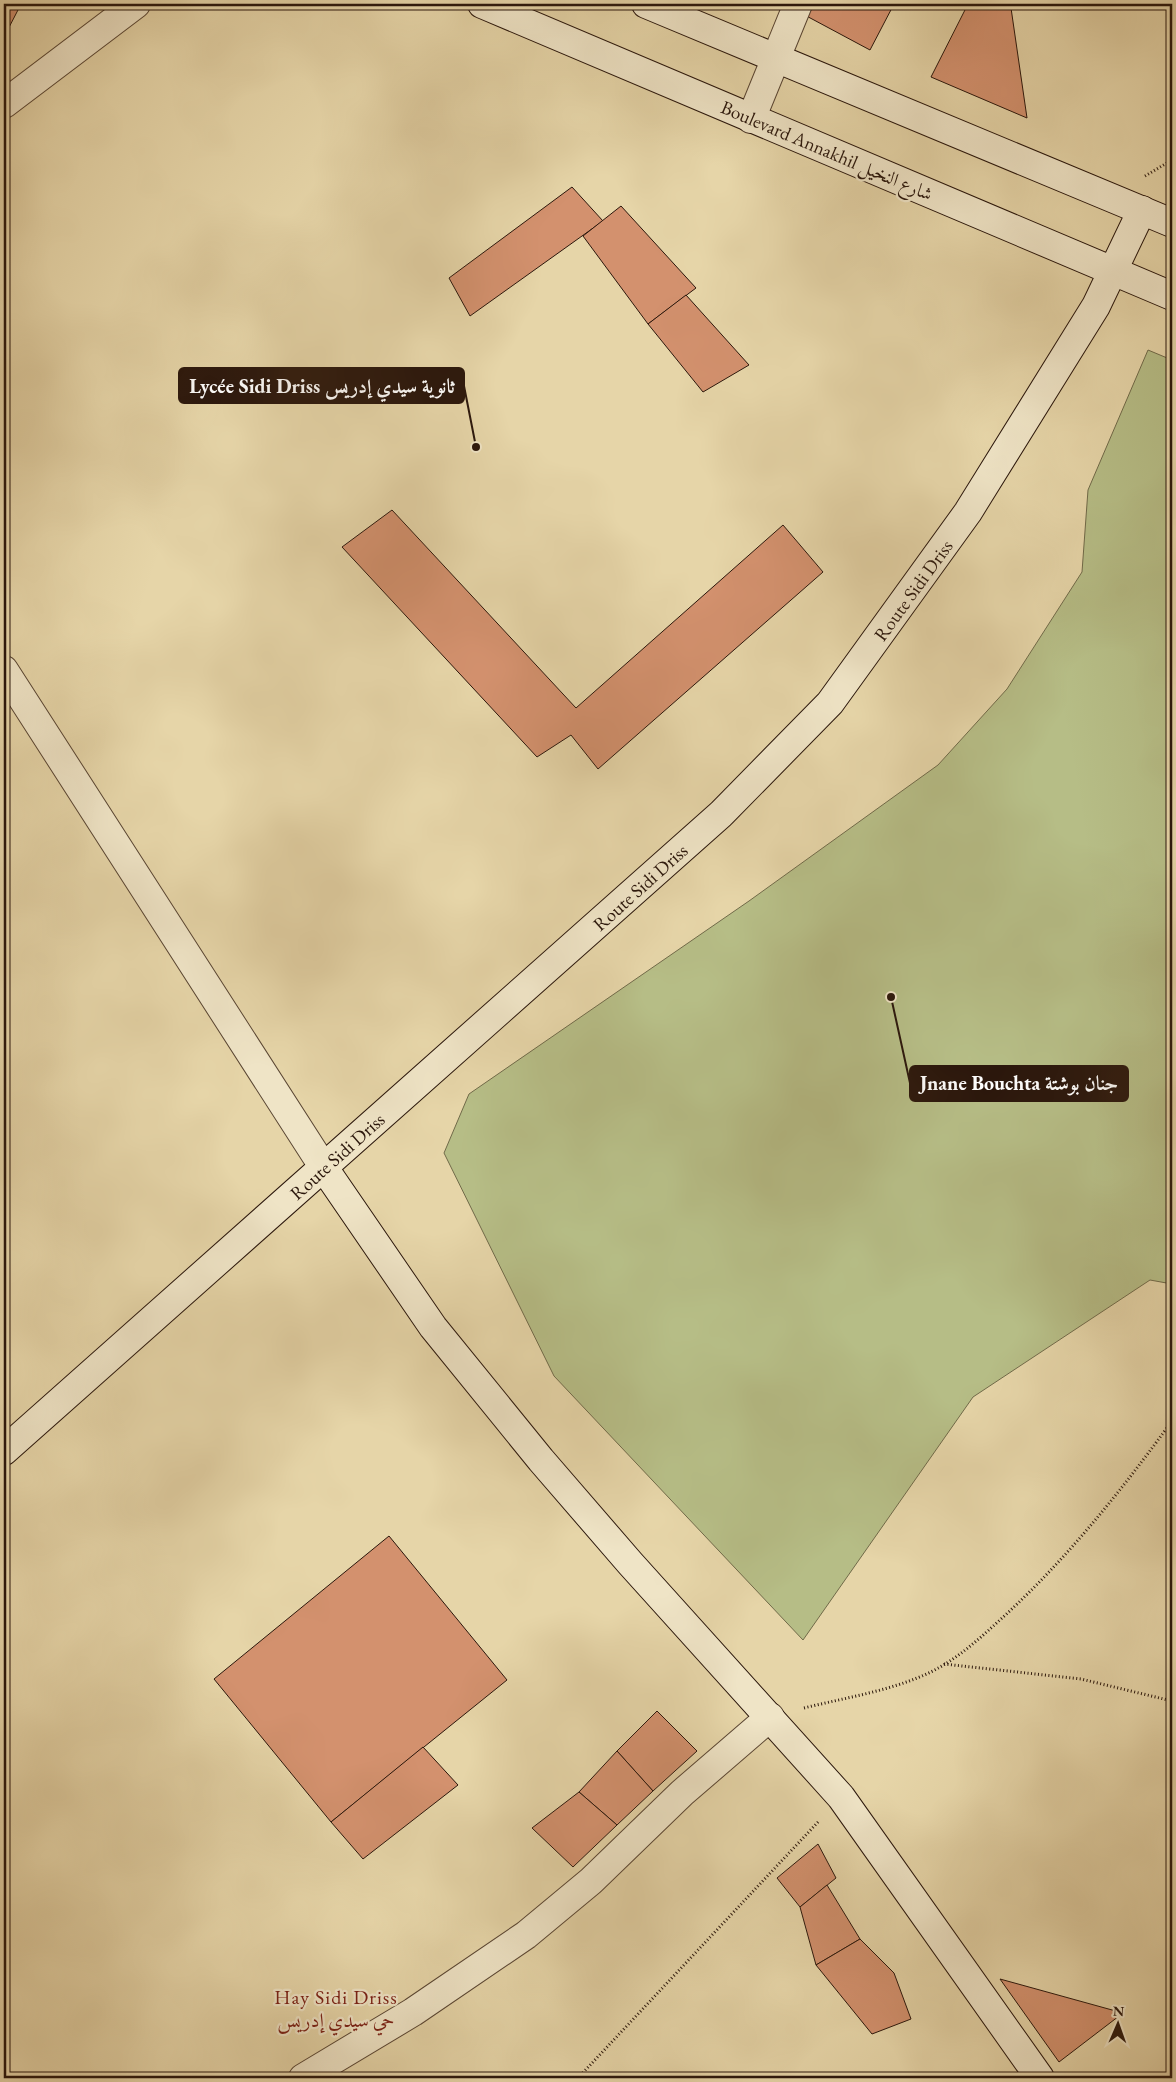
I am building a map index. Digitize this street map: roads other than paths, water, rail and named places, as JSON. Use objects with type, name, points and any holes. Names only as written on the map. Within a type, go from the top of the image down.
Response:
[{"type":"street","points":[[4,104],[136,4]]},
{"type":"street","name":"Boulevard Annakhil شارع النخيل","points":[[482,4],[1113,273],[1172,296]]},
{"type":"street","points":[[646,4],[1172,223]]},
{"type":"street","points":[[751,118],[798,4]]},
{"type":"street","name":"Route Sidi Driss","points":[[4,1450],[721,814],[830,703],[968,512],[1096,306],[1142,210]]},
{"type":"street","points":[[4,670],[324,1168],[433,1327],[541,1460],[630,1563],[842,1797],[1040,2078]]},
{"type":"street","points":[[303,2078],[413,2012],[526,1935],[591,1881],[682,1793],[770,1716]]},
{"type":"place","name":"Lycée Sidi Driss ثانوية سيدي إدريس","points":[[476,447]]},
{"type":"place","name":"Jnane Bouchta جنان بوشتة","points":[[891,997]]},
{"type":"district","name":"Hay Sidi Driss حي سيدي إدريس","points":[[336,2008]]}]
